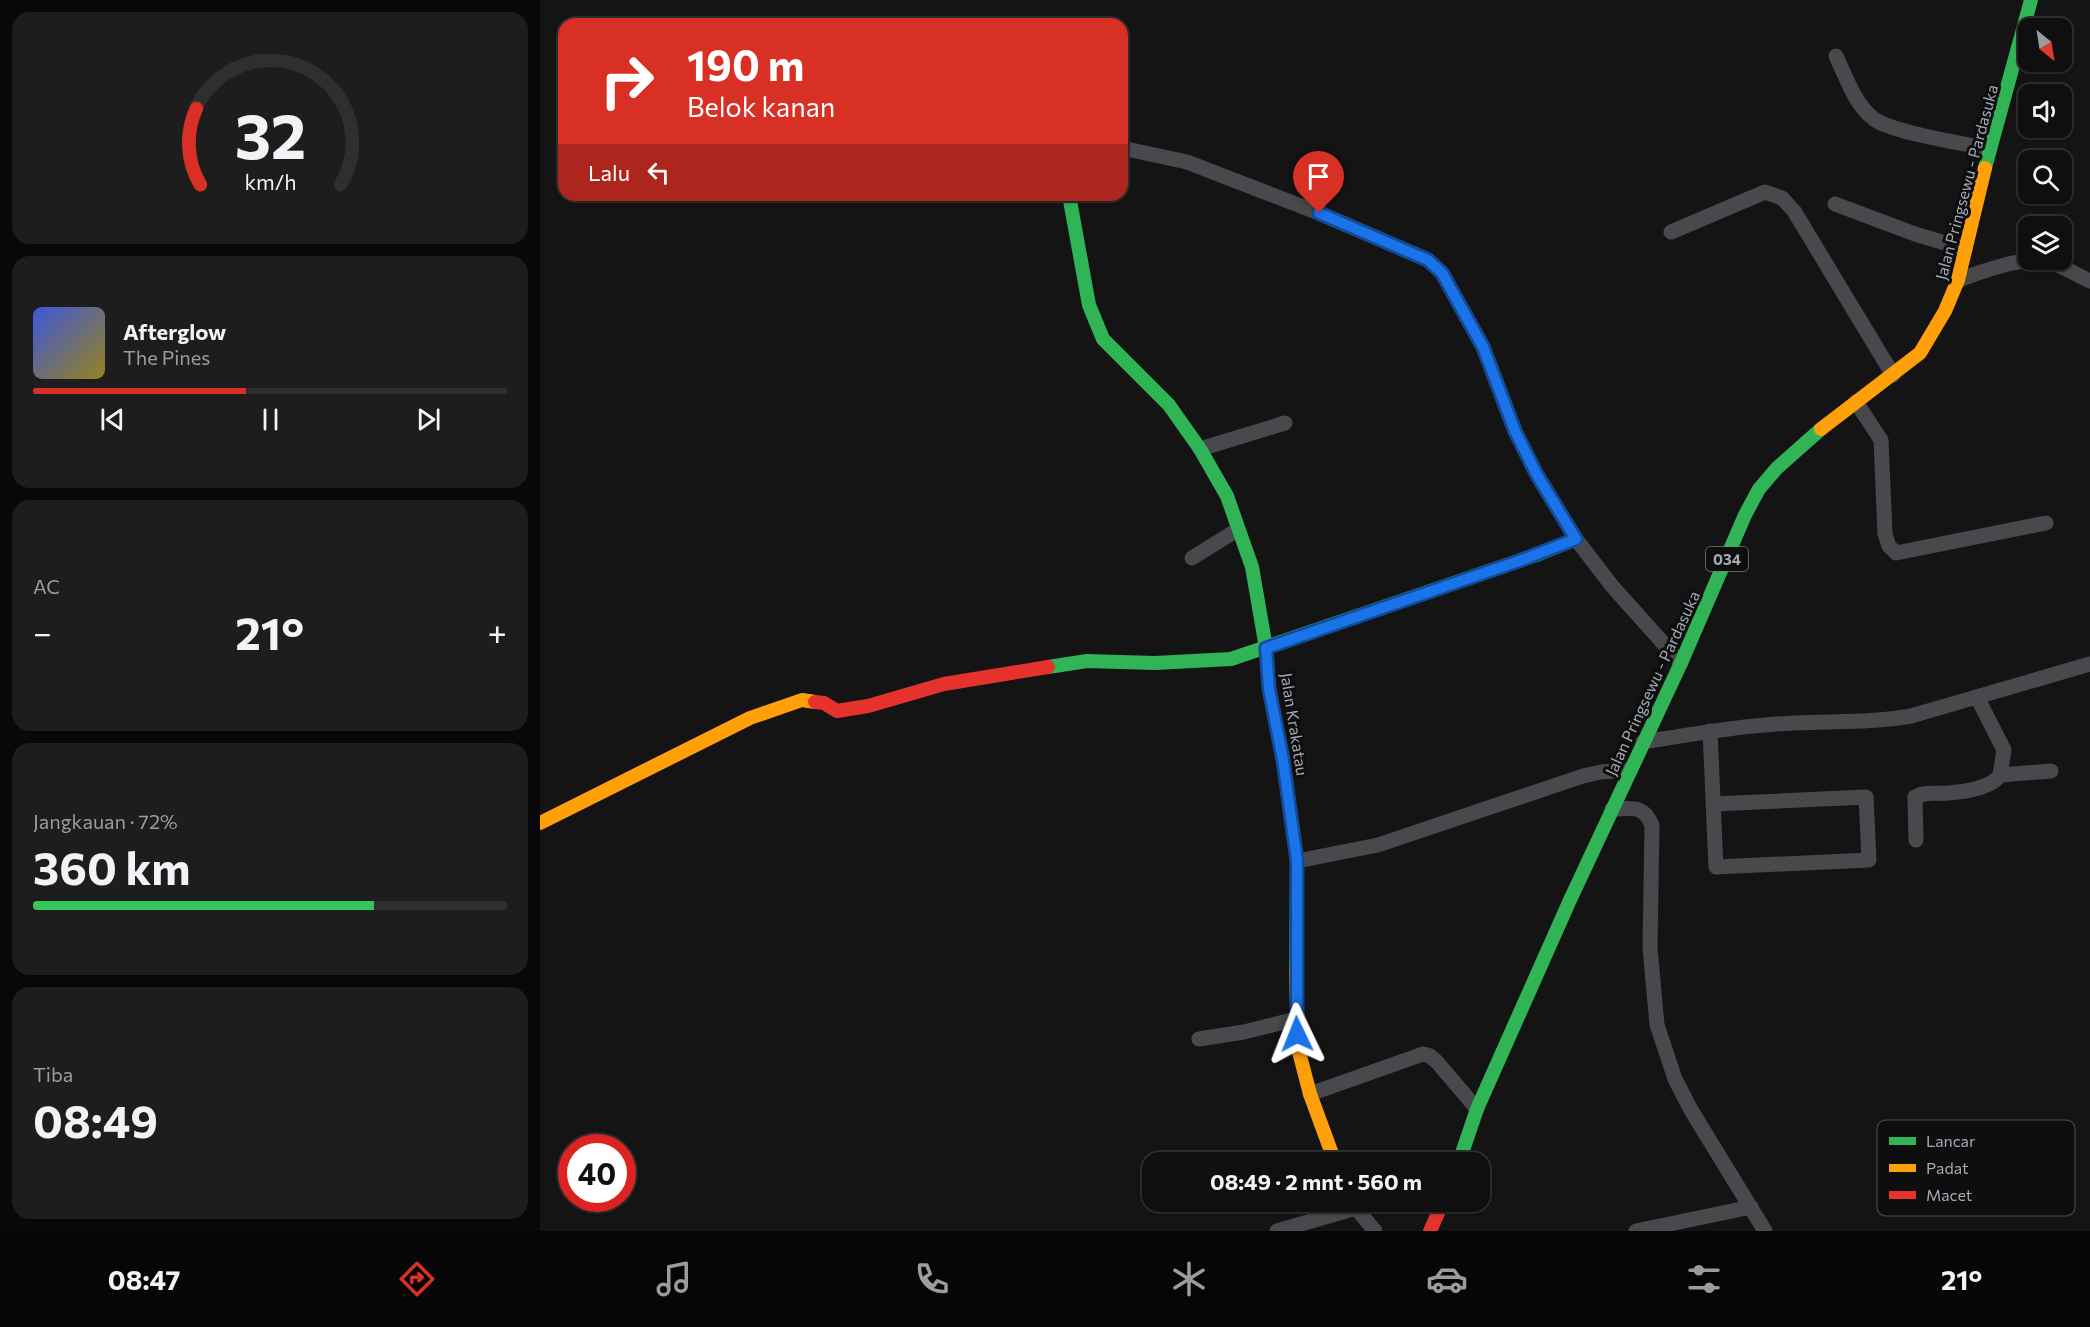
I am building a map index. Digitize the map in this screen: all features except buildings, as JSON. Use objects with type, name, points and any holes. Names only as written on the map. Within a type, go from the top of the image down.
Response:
[{"type":"street","name":"Jalan Pringsewu - Pardasuka","points":[[1462,1152],[1477,1109],[1612,809],[1681,663],[1745,515],[1759,489],[1777,468],[1812,436],[1920,353],[1945,311],[1958,280],[1990,149],[2031,0]]},
{"type":"street","points":[[1836,56],[1858,100],[1874,119],[1892,128],[1990,149]]},
{"type":"street","points":[[1128,149],[1187,162],[1319,213],[1428,260],[1442,273],[1483,347],[1515,431],[1537,475],[1576,539],[1612,586],[1681,663]]},
{"type":"street","points":[[1671,232],[1765,192],[1782,198],[1803,225],[1893,375]]},
{"type":"street","name":"Jalan Krakatau","points":[[1070,201],[1089,305],[1103,339],[1169,405],[1200,449],[1227,496],[1237,530],[1252,567],[1297,861],[1296,1019],[1298,1048],[1310,1094],[1331,1152]]},
{"type":"street","points":[[1835,204],[1915,234],[1965,249]]},
{"type":"street","points":[[1958,280],[2004,265],[2034,261],[2055,264],[2090,280]]},
{"type":"street","points":[[1856,402],[1881,440],[1885,534],[1888,546],[1896,553],[2046,523]]},
{"type":"street","points":[[1200,449],[1285,423]]},
{"type":"street","points":[[1192,558],[1237,530]]},
{"type":"street","points":[[540,823],[750,718],[802,700],[824,704],[837,711],[868,706],[944,684],[1088,661],[1198,662],[1231,659],[1576,539]]},
{"type":"street","points":[[1643,742],[1710,731],[1794,723],[1884,721],[1911,716],[2090,664]]},
{"type":"street","points":[[1916,840],[1915,797],[1921,793],[1947,794],[1979,787],[1997,781],[2000,775],[2004,750],[1977,697]]},
{"type":"street","points":[[1710,731],[1713,804],[1716,867],[1869,860],[1866,797],[1713,804]]},
{"type":"street","points":[[1297,861],[1378,845],[1582,776],[1630,770]]},
{"type":"street","points":[[2000,775],[2051,771]]},
{"type":"street","points":[[1612,809],[1639,808],[1648,815],[1652,825],[1650,948],[1657,1025],[1675,1079],[1690,1110],[1765,1231]]},
{"type":"street","points":[[1199,1040],[1296,1019]]},
{"type":"street","points":[[1310,1094],[1423,1054],[1437,1062],[1477,1109]]},
{"type":"street","points":[[1636,1231],[1751,1207]]},
{"type":"street","points":[[1277,1231],[1333,1212]]},
{"type":"street","points":[[1360,1212],[1375,1231]]},
{"type":"street","points":[[1430,1231],[1439,1212]]},
{"type":"traffic: fast","points":[[1985,168],[2031,0]]},
{"type":"traffic: fast","points":[[1070,201],[1089,305],[1103,339],[1169,405],[1200,449],[1227,496],[1252,567],[1297,861],[1296,970]]},
{"type":"traffic: fast","points":[[1462,1152],[1477,1109],[1570,900],[1681,663],[1745,515],[1759,489],[1777,468],[1821,429]]},
{"type":"traffic: fast","points":[[1048,667],[1087,661],[1155,663],[1231,659],[1539,554],[1576,539]]},
{"type":"traffic: slow","points":[[1821,429],[1920,353],[1945,311],[1958,280],[1985,168]]},
{"type":"traffic: slow","points":[[540,823],[750,718],[802,700],[815,702]]},
{"type":"traffic: slow","points":[[1296,970],[1298,1048],[1310,1094],[1331,1152]]},
{"type":"traffic: jam","points":[[815,702],[824,703],[837,711],[868,706],[944,684],[1048,667]]},
{"type":"traffic: jam","points":[[1430,1231],[1439,1212]]},
{"type":"route","points":[[1297,1034],[1297,861],[1283,760],[1269,689],[1266,648],[1539,554],[1576,539],[1537,475],[1515,431],[1483,347],[1442,273],[1428,260],[1404,248],[1360,232],[1319,213]]}]
